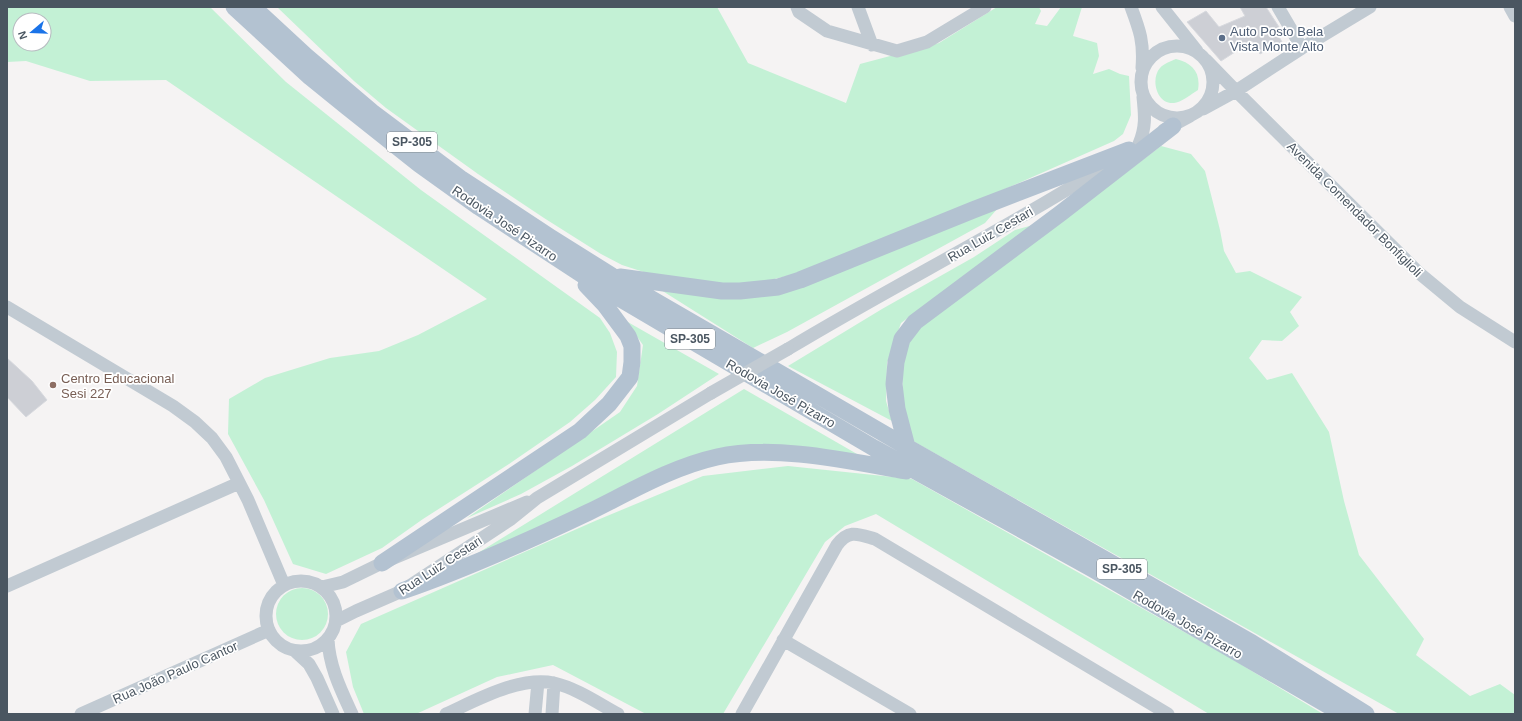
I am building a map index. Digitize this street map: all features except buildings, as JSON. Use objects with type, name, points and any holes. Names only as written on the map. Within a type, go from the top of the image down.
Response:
[{"type":"main road","name":"Rodovia José Pizarro","points":[[234,7],[310,77],[419,164],[479,207],[624,301],[919,474],[1092,568],[1343,714]]},
{"type":"main road","name":"Rodovia José Pizarro","points":[[253,7],[306,56],[372,112],[429,156],[543,233],[612,276],[907,447],[1252,643],[1366,714]]},
{"type":"main road","points":[[907,447],[897,409],[894,384],[896,362],[902,339],[915,322],[1061,213],[1173,126]]},
{"type":"main road","points":[[612,276],[722,291],[740,291],[778,287],[800,280],[1134,147]]},
{"type":"main road","points":[[382,563],[580,431],[609,404],[630,377],[632,346],[628,336],[605,305],[566,264]]},
{"type":"main road","points":[[402,592],[444,577],[522,544],[687,466],[717,457],[749,453],[801,455],[868,464],[919,474]]},
{"type":"street","points":[[797,7],[799,12],[827,30],[872,45],[896,51],[927,42],[985,7]]},
{"type":"street","points":[[858,7],[872,45]]},
{"type":"street","points":[[1123,7],[1133,13],[1141,35],[1143,56],[1141,76],[1145,118],[1144,132],[1134,147]]},
{"type":"street","name":"Avenida Comendador Bonfiglioli","points":[[1162,7],[1202,56],[1419,273],[1460,307],[1515,342]]},
{"type":"street","points":[[1278,7],[1302,48]]},
{"type":"street","name":"Rua Luiz Cestari","points":[[336,621],[402,592],[511,519],[536,498],[827,325],[1067,190],[1134,147],[1236,91],[1302,48],[1370,7]]},
{"type":"street","points":[[1510,7],[1515,16]]},
{"type":"street","points":[[1141,76],[1148,59],[1156,52],[1166,47],[1177,45],[1188,47],[1202,56],[1212,70],[1214,81],[1212,92],[1207,102],[1195,113],[1180,118],[1159,114],[1151,107],[1142,91]]},
{"type":"street","points":[[7,307],[173,406],[195,422],[212,438],[226,457],[248,500],[284,585]]},
{"type":"street","points":[[7,586],[239,482]]},
{"type":"street","name":"Rua Luiz Cestari","points":[[322,588],[344,582],[382,563],[536,498]]},
{"type":"street","points":[[742,714],[836,545],[846,536],[858,534],[875,539],[1168,714]]},
{"type":"street","points":[[291,582],[312,582],[322,588],[329,594],[334,602],[336,621],[334,631],[319,647],[308,652],[296,652],[284,648],[275,641],[268,630],[266,611],[268,602],[284,585],[291,582]]},
{"type":"street","name":"Rua João Paulo Cantor","points":[[81,714],[268,630]]},
{"type":"street","points":[[328,639],[332,663],[352,714]]},
{"type":"street","points":[[783,640],[910,714]]},
{"type":"street","points":[[296,652],[309,664],[315,674],[333,714]]},
{"type":"street","points":[[535,714],[538,682]]},
{"type":"street","points":[[446,714],[500,690],[538,682],[554,683],[573,690],[618,714]]},
{"type":"street","points":[[552,714],[554,683]]},
{"type":"green space","points":[[7,7],[210,7],[286,82],[421,190],[600,318],[610,333],[617,352],[616,377],[595,400],[570,422],[509,464],[423,519],[382,548],[326,574],[293,564],[264,500],[228,434],[229,399],[265,378],[330,358],[379,351],[418,335],[487,299],[166,80],[90,81],[26,61],[7,62]]},
{"type":"green space","points":[[277,7],[717,7],[748,63],[846,103],[860,64],[939,43],[997,7],[1039,7],[1041,11],[1035,24],[1047,26],[1061,7],[1082,7],[1073,36],[1097,43],[1099,56],[1093,74],[1109,69],[1129,76],[1131,115],[1123,134],[1114,141],[980,200],[795,274],[754,284],[709,283],[656,276],[622,265],[601,254],[544,218],[478,174],[386,108],[354,81]]},
{"type":"green space","points":[[1176,59],[1187,63],[1197,73],[1199,84],[1198,90],[1180,101],[1168,103],[1159,96],[1156,78],[1161,67]]},
{"type":"green space","points":[[1161,146],[1191,154],[1205,171],[1224,251],[1236,273],[1250,271],[1302,297],[1290,312],[1299,326],[1282,341],[1262,340],[1249,358],[1267,380],[1292,373],[1329,432],[1344,501],[1359,555],[1424,639],[1416,655],[1470,696],[1500,684],[1515,695],[1515,714],[1399,714],[913,441],[906,416],[902,380],[905,355],[914,333],[921,325],[1037,240]]},
{"type":"green space","points":[[998,208],[985,223],[787,332],[753,348],[661,290],[734,298]]},
{"type":"green space","points":[[1033,225],[901,323],[887,363],[886,401],[892,421],[788,366],[882,309],[974,257],[1015,230]]},
{"type":"green space","points":[[626,321],[719,374],[658,414],[572,466],[521,494],[467,518],[620,412],[637,386],[643,345]]},
{"type":"green space","points":[[744,389],[857,454],[721,449],[460,564]]},
{"type":"green space","points":[[788,466],[912,479],[1227,656],[1323,714],[1209,714],[876,514],[845,526],[825,542],[723,714],[646,714],[553,665],[497,677],[416,714],[364,714],[353,687],[346,652],[361,624],[595,521],[703,476]]},
{"type":"green space","points":[[302,588],[312,590],[320,596],[326,604],[328,614],[326,624],[320,632],[312,638],[302,640],[292,638],[284,632],[278,624],[276,614],[278,604],[284,596],[292,590]]},
{"type":"place","name":"Auto Posto Bela Vista Monte Alto","points":[[1222,38]]},
{"type":"place","name":"Centro Educacional Sesi 227","points":[[53,385]]}]
